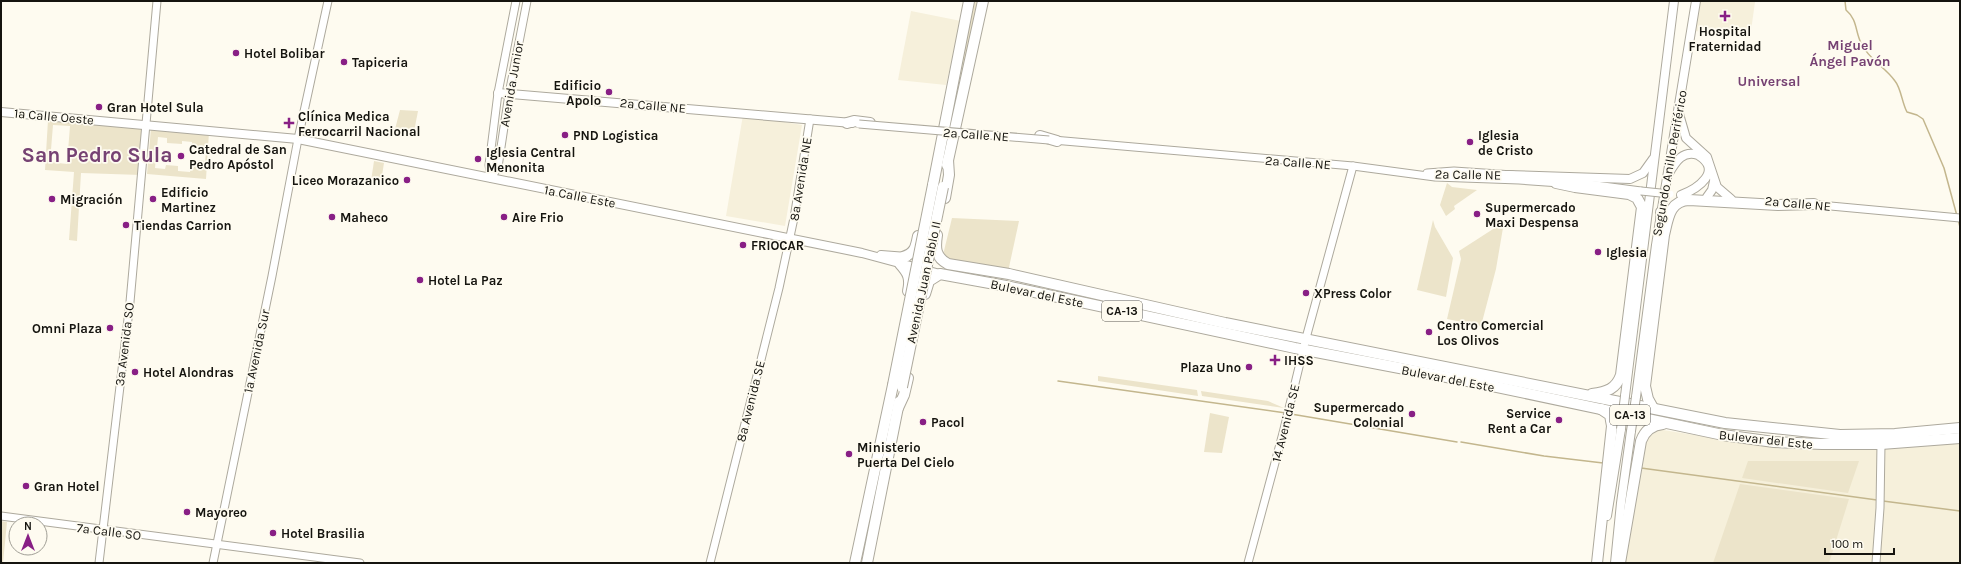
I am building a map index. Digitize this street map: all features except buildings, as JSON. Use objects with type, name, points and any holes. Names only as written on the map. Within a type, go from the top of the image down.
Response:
[{"type":"highway","name":"Avenida Juan Pablo II","points":[[867,563],[932,185],[969,1]]},
{"type":"highway","name":"Avenida Juan Pablo II","points":[[897,386],[915,315],[983,1]]},
{"type":"highway","points":[[959,110],[961,128],[967,134]]},
{"type":"highway","points":[[931,131],[940,127],[946,117]]},
{"type":"highway","points":[[847,123],[854,121],[931,131],[937,135],[940,146]]},
{"type":"highway","points":[[951,149],[958,137],[967,134],[1049,142],[1053,140]]},
{"type":"highway","points":[[938,159],[931,172],[915,250],[902,260],[910,280],[887,394],[893,407],[904,395],[927,285],[935,276],[940,274]]},
{"type":"highway","points":[[948,160],[949,175],[936,245],[937,254],[941,260],[948,264]]},
{"type":"highway","points":[[1556,183],[1575,187],[1626,193],[1635,196],[1639,200],[1642,207],[1621,375],[1617,384],[1611,389],[1586,394]]},
{"type":"highway","points":[[1653,408],[1648,399],[1645,386],[1664,235],[1672,207],[1683,200],[1778,205],[1814,204]]},
{"type":"highway","points":[[1661,212],[1664,235]]},
{"type":"highway","points":[[920,225],[924,231],[931,232],[939,227]]},
{"type":"highway","name":"Bulevar del Este","points":[[948,264],[1009,274],[1225,323],[1725,423],[1765,429],[1840,435],[1895,434],[1960,428]]},
{"type":"highway","name":"Bulevar del Este","points":[[940,274],[1006,286],[1303,349],[1723,435],[1774,442],[1822,444],[1881,444],[1959,439]]},
{"type":"highway","points":[[905,303],[909,301],[917,301],[922,307]]},
{"type":"highway","name":"Avenida Juan Pablo II","points":[[855,563],[893,407]]},
{"type":"highway","points":[[1598,563],[1612,423],[1610,415],[1601,409]]},
{"type":"highway","points":[[1620,563],[1641,441],[1645,432],[1651,427],[1668,423]]},
{"type":"highway","points":[[864,521],[867,525],[866,540],[871,542]]},
{"type":"main road","name":"Segundo Anillo Periférico","points":[[1598,563],[1625,396],[1674,1]]},
{"type":"main road","name":"Segundo Anillo Periférico","points":[[1615,563],[1621,503],[1666,177],[1696,1]]},
{"type":"main road","name":"2a Calle NE","points":[[498,93],[859,124]]},
{"type":"main road","points":[[1678,109],[1686,138],[1709,159],[1714,181],[1718,189],[1731,199]]},
{"type":"main road","name":"1a Calle Oeste","points":[[1,112],[298,139]]},
{"type":"main road","name":"1a Calle Este","points":[[298,139],[862,253],[902,260],[948,264]]},
{"type":"main road","points":[[1508,174],[1630,179],[1643,173],[1650,164],[1655,153]]},
{"type":"main road","points":[[1666,177],[1676,162],[1683,155],[1692,153],[1703,158],[1708,168],[1705,180],[1696,188],[1681,195]]},
{"type":"main road","points":[[1707,197],[1712,190],[1714,181]]},
{"type":"main road","points":[[1639,237],[1646,228]]},
{"type":"main road","name":"1a Calle Este","points":[[902,260],[940,274]]},
{"type":"street","name":"3a Avenida SO","points":[[99,563],[130,302],[157,1]]},
{"type":"street","name":"1a Avenida Sur","points":[[213,563],[272,276],[298,139],[328,1]]},
{"type":"street","name":"Avenida Junior","points":[[491,178],[489,165],[498,93],[516,1]]},
{"type":"street","name":"Avenida Junior","points":[[491,178],[498,167],[509,94],[527,1]]},
{"type":"street","name":"8a Avenida NE","points":[[790,238],[810,119]]},
{"type":"street","name":"2a Calle NE","points":[[859,124],[1353,166],[1453,178]]},
{"type":"street","name":"14 Avenida SE","points":[[1248,563],[1283,433],[1303,349],[1353,166]]},
{"type":"street","name":"2ª Calle NE","points":[[1419,174],[1454,171],[1508,174],[1616,186],[1638,191],[1814,204],[1960,218]]},
{"type":"street","name":"2ª Calle NE","points":[[1453,178],[1519,180],[1632,192],[1638,191]]},
{"type":"street","name":"8a Avenida SE","points":[[710,563],[779,288],[790,238]]},
{"type":"street","points":[[1876,563],[1880,508],[1881,444],[1882,441],[1895,434]]},
{"type":"street","name":"7a Calle SO","points":[[1,516],[360,563]]},
{"type":"shaded area","points":[[970,1],[983,1],[955,130],[944,128]]},
{"type":"shaded area","name":"Hospital Fraternidad","points":[[1699,1],[1755,2],[1750,38],[1695,31]]},
{"type":"shaded area","points":[[911,11],[961,21],[946,85],[898,80]]},
{"type":"shaded area","points":[[400,110],[418,111],[413,137],[394,133]]},
{"type":"shaded area","points":[[743,115],[802,125],[785,226],[726,216]]},
{"type":"shaded area","points":[[48,120],[145,128],[141,175],[81,173],[77,241],[69,240],[74,172],[45,170]],"holes":[[[53,125],[70,126],[67,164],[50,162]]]},
{"type":"shaded area","points":[[151,128],[209,132],[206,179],[147,174]],"holes":[[[158,137],[167,138],[167,143],[182,144],[182,141],[192,142],[192,145],[196,145],[196,148],[200,148],[200,152],[206,153],[205,161],[199,160],[199,165],[194,165],[194,168],[191,167],[190,172],[178,171],[178,166],[166,165],[165,169],[155,168]]]},
{"type":"shaded area","points":[[374,161],[384,163],[381,182],[371,181]]},
{"type":"shaded area","points":[[1447,183],[1452,187],[1477,190],[1454,206],[1455,209],[1446,216],[1440,205]]},
{"type":"shaded area","points":[[952,218],[1019,221],[1008,272],[942,259]]},
{"type":"shaded area","points":[[1433,220],[1435,227],[1453,258],[1446,297],[1417,290]]},
{"type":"shaded area","points":[[1504,222],[1496,269],[1481,326],[1447,319],[1461,259],[1459,251]]},
{"type":"shaded area","points":[[1098,376],[1197,390],[1198,396],[1098,381]]},
{"type":"shaded area","points":[[1201,391],[1268,401],[1284,408],[1202,396]]},
{"type":"shaded area","points":[[1210,413],[1229,417],[1222,453],[1204,452]]},
{"type":"shaded area","points":[[1657,429],[1781,449],[1869,450],[1960,443],[1960,563],[1625,563],[1644,440],[1650,432]]},
{"type":"shaded area","points":[[1748,461],[1859,461],[1848,493],[1742,478]]},
{"type":"shaded area","points":[[1740,484],[1849,499],[1829,563],[1713,563]]},
{"type":"shaded area","points":[[1,521],[7,522],[3,563],[1,563]]},
{"type":"waterway","points":[[1845,1],[1846,10],[1853,18],[1865,50],[1897,84],[1907,112],[1917,115],[1923,119],[1944,168],[1957,216]]},
{"type":"waterway","points":[[1958,219],[1960,227]]},
{"type":"waterway","points":[[1058,381],[1286,413]]},
{"type":"waterway","points":[[1291,414],[1457,442]]},
{"type":"waterway","points":[[1461,442],[1544,456],[1603,463]]},
{"type":"waterway","points":[[1641,468],[1877,500]]},
{"type":"waterway","points":[[1883,501],[1960,511]]},
{"type":"place","name":"Hospital Fraternidad","points":[[1725,16]]},
{"type":"place","name":"Hotel Bolibar","points":[[236,53]]},
{"type":"place","name":"Tapiceria","points":[[344,62]]},
{"type":"place","name":"Edificio Apolo","points":[[609,92]]},
{"type":"place","name":"Gran Hotel Sula","points":[[99,107]]},
{"type":"place","name":"Clínica Medica Ferrocarril Nacional","points":[[289,123]]},
{"type":"place","name":"PND Logistica","points":[[565,135]]},
{"type":"place","name":"Iglesia de Cristo","points":[[1470,142]]},
{"type":"place","name":"Catedral de San Pedro Apóstol","points":[[181,156]]},
{"type":"place","name":"Iglesia Central Menonita","points":[[478,159]]},
{"type":"place","name":"Liceo Morazanico","points":[[407,180]]},
{"type":"place","name":"Migración","points":[[52,199]]},
{"type":"place","name":"Edificio Martinez","points":[[153,199]]},
{"type":"place","name":"Supermercado Maxi Despensa","points":[[1477,214]]},
{"type":"place","name":"Maheco","points":[[332,217]]},
{"type":"place","name":"Aire Frio","points":[[504,217]]},
{"type":"place","name":"Tiendas Carrion","points":[[126,225]]},
{"type":"place","name":"FRIOCAR","points":[[743,245]]},
{"type":"place","name":"Iglesia","points":[[1598,252]]},
{"type":"place","name":"Hotel La Paz","points":[[420,280]]},
{"type":"place","name":"XPress Color","points":[[1306,293]]},
{"type":"place","name":"Omni Plaza","points":[[110,328]]},
{"type":"place","name":"Centro Comercial Los Olivos","points":[[1429,332]]},
{"type":"place","name":"IHSS","points":[[1275,360]]},
{"type":"place","name":"Plaza Uno","points":[[1249,367]]},
{"type":"place","name":"Hotel Alondras","points":[[135,372]]},
{"type":"place","name":"Supermercado Colonial","points":[[1412,414]]},
{"type":"place","name":"Service Rent a Car","points":[[1559,420]]},
{"type":"place","name":"Pacol","points":[[923,422]]},
{"type":"place","name":"Ministerio Puerta Del Cielo","points":[[849,454]]},
{"type":"place","name":"Gran Hotel","points":[[26,486]]},
{"type":"place","name":"Mayoreo","points":[[187,512]]},
{"type":"place","name":"Hotel Brasilia","points":[[273,533]]},
{"type":"district","name":"Miguel Ángel Pavón","points":[[1850,54]]},
{"type":"district","name":"Universal","points":[[1769,81]]},
{"type":"district","name":"San Pedro Sula","points":[[97,155]]}]
